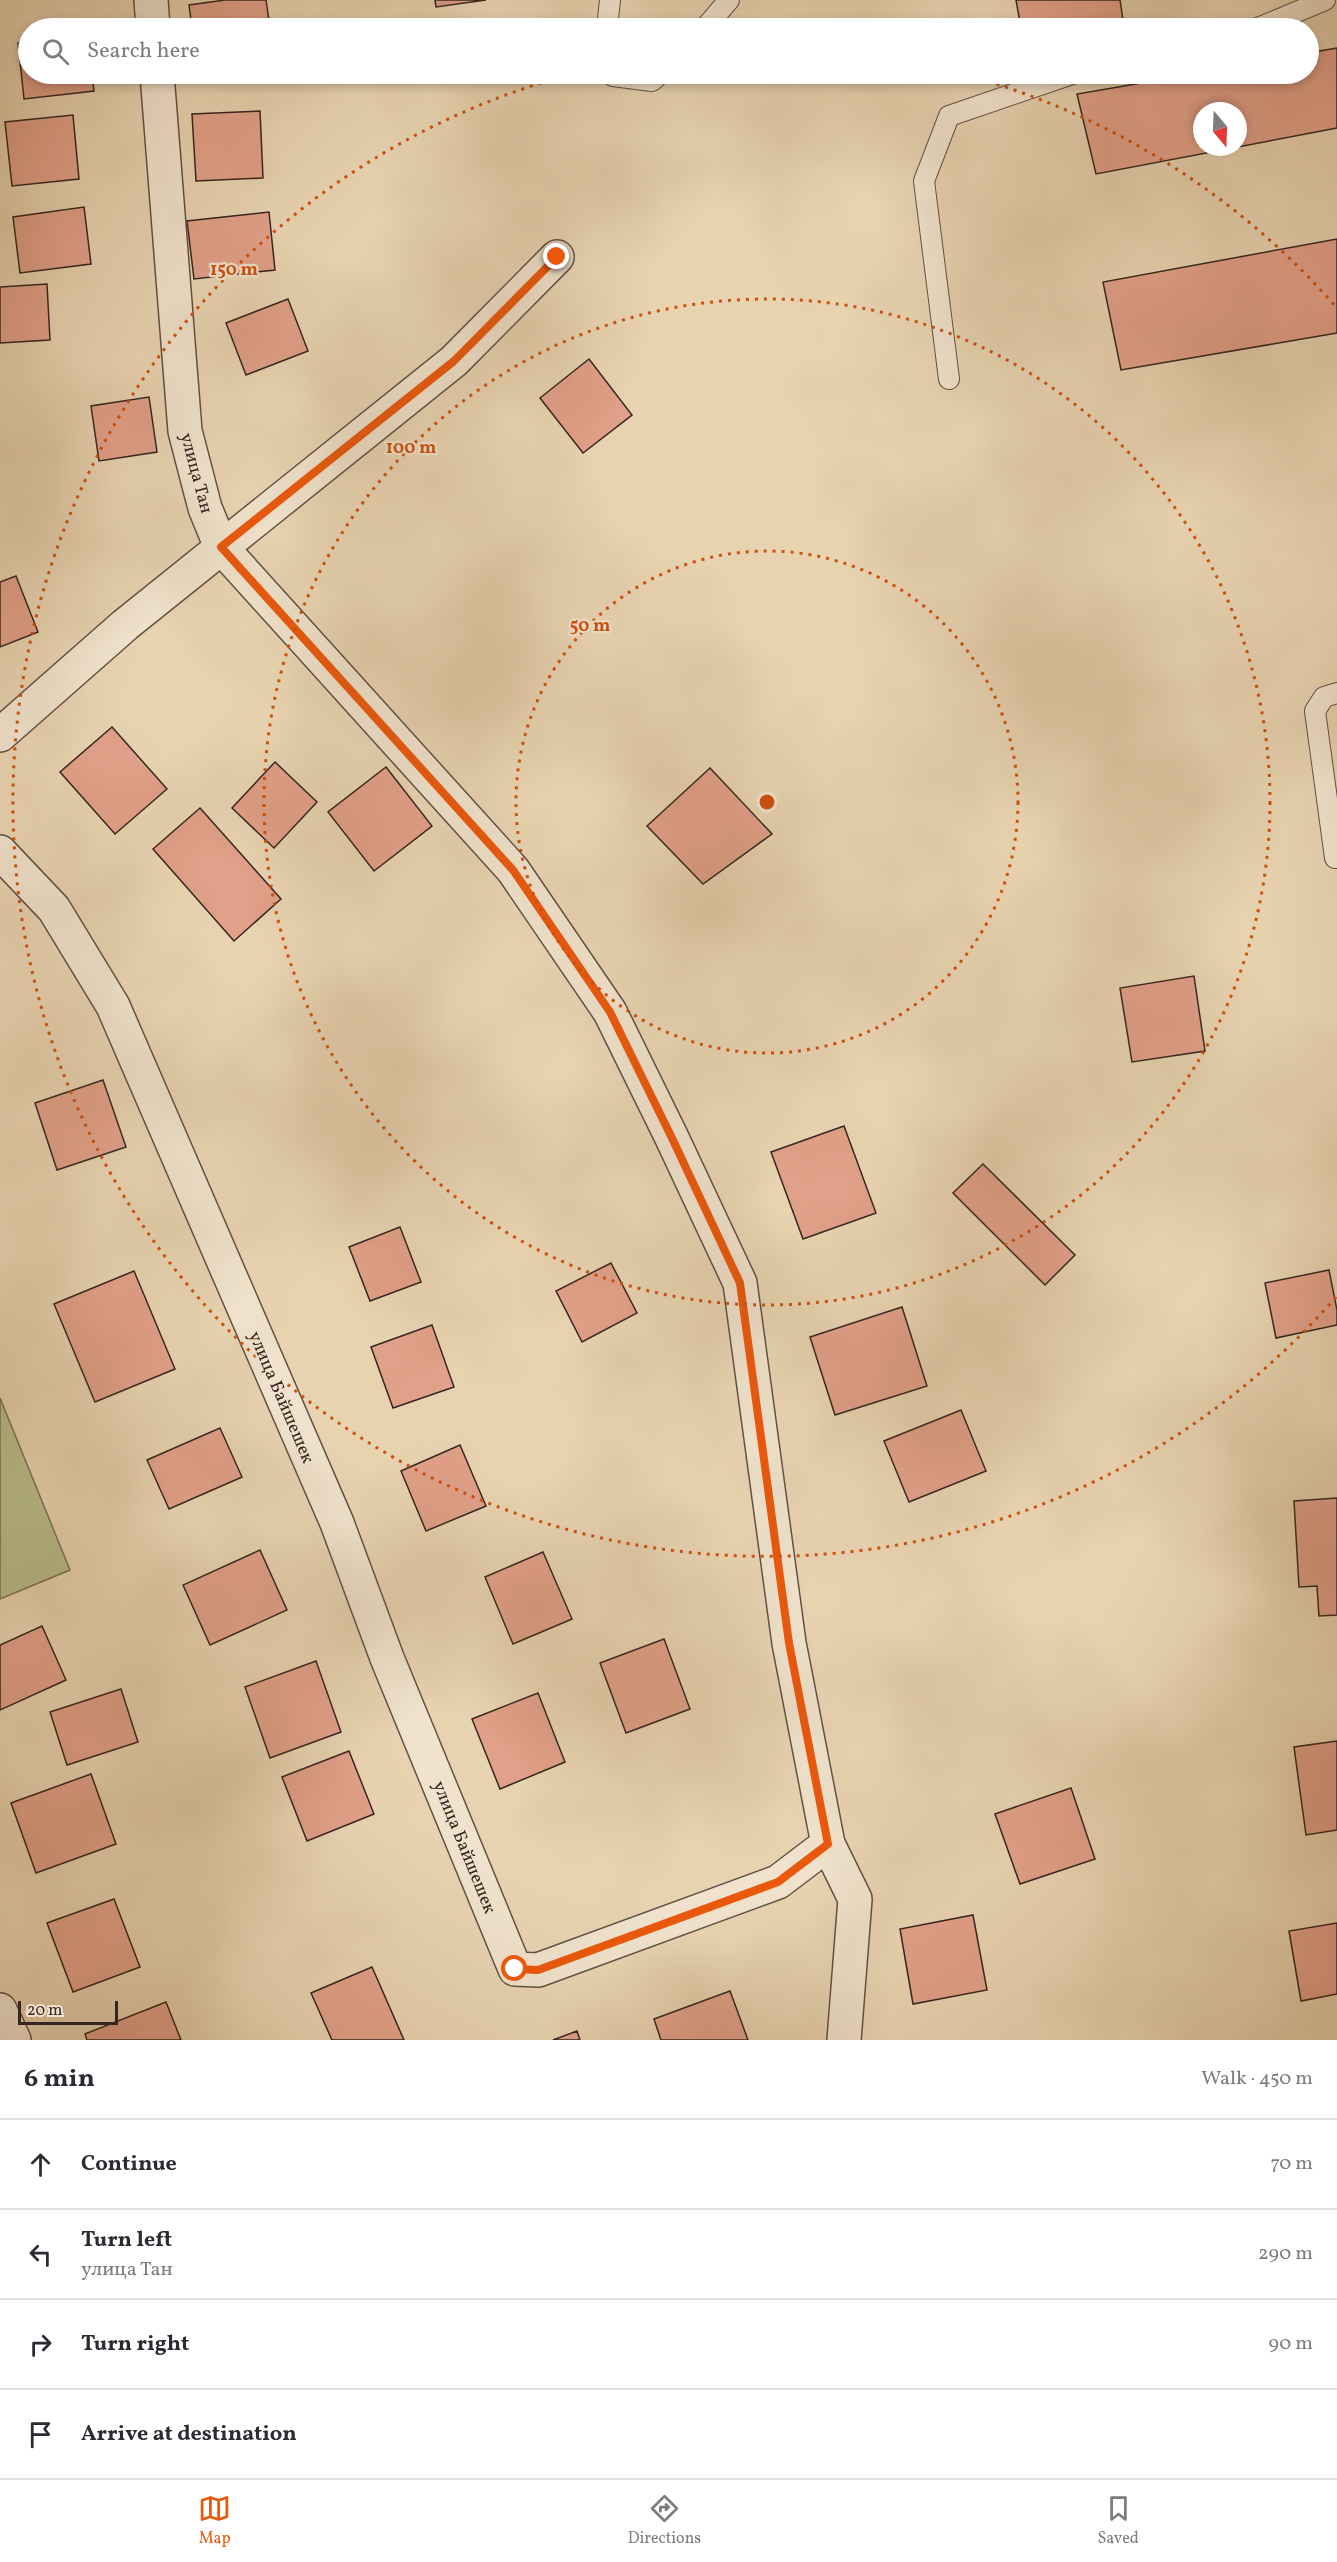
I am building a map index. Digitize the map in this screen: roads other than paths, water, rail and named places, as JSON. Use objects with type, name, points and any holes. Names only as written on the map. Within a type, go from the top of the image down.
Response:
[{"type":"street","points":[[151,0],[152,18]]},
{"type":"street","name":"улица Тан","points":[[158,84],[185,431],[205,508],[221,547],[513,870],[610,1012],[740,1283],[789,1643],[828,1844],[855,1899],[844,2040]]},
{"type":"street","points":[[0,735],[125,625],[454,361],[557,257]]},
{"type":"street","name":"улица Байшешек","points":[[0,852],[54,909],[113,1006],[337,1523],[387,1658],[515,1969],[538,1970],[778,1882],[828,1844]]},
{"type":"street","points":[[0,2010],[14,2040]]},
{"type":"lane","points":[[609,18],[610,0]]},
{"type":"lane","points":[[714,18],[729,0]]},
{"type":"lane","points":[[1282,18],[1325,0]]},
{"type":"lane","points":[[949,379],[924,181],[950,116],[1043,84]]},
{"type":"lane","points":[[1335,858],[1314,711],[1324,697],[1337,693]]}]
